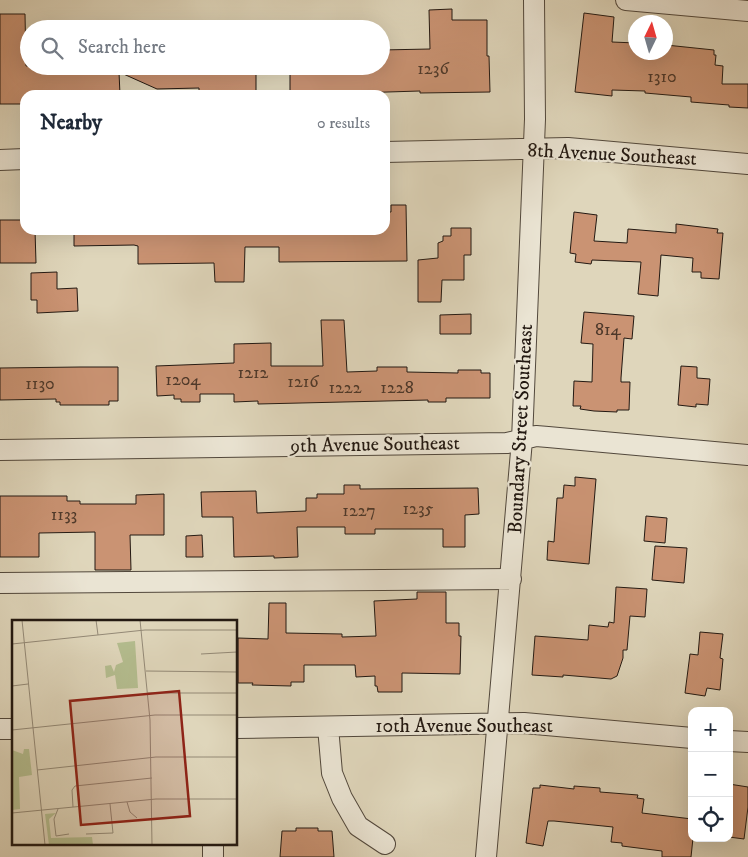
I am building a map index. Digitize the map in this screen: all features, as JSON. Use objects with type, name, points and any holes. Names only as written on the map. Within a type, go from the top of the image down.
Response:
[{"type":"street","name":"Boundary Street Southeast","points":[[486,857],[512,578],[522,440],[534,149],[534,0]]},
{"type":"street","points":[[626,0],[748,12]]},
{"type":"street","name":"8th Avenue Southeast","points":[[390,152],[568,148],[748,164]]},
{"type":"street","points":[[0,160],[20,159]]},
{"type":"street","name":"9th Avenue Southeast","points":[[0,450],[507,443],[536,436],[548,436],[748,455]]},
{"type":"street","points":[[0,584],[512,578]]},
{"type":"street","name":"10th Avenue Southeast","points":[[238,728],[524,723],[688,738]]},
{"type":"street","points":[[328,727],[332,773],[342,798],[358,826],[386,844]]},
{"type":"street","points":[[733,741],[748,742]]},
{"type":"street","points":[[213,844],[213,857]]},
{"type":"building","points":[[452,9],[452,20],[487,20],[490,92],[420,93],[420,91],[390,92],[390,90],[290,90],[290,75],[390,75],[390,50],[430,49],[429,10]]},
{"type":"building","points":[[584,13],[614,17],[612,42],[628,43],[628,60],[673,60],[673,46],[714,50],[714,55],[716,55],[715,65],[723,66],[722,84],[748,84],[748,108],[691,102],[691,97],[645,93],[645,91],[612,90],[612,96],[575,92]]},
{"type":"building","points":[[0,14],[25,14],[25,20],[20,20],[20,75],[119,75],[120,90],[20,90],[20,104],[0,104]]},
{"type":"building","points":[[126,75],[256,75],[256,90],[157,89]]},
{"type":"building","points":[[391,205],[406,205],[407,261],[279,262],[279,247],[245,247],[244,282],[215,282],[214,263],[138,264],[138,246],[134,245],[74,246],[74,235],[390,235]]},
{"type":"building","points":[[574,212],[597,215],[594,241],[627,243],[628,229],[676,233],[676,224],[718,229],[717,233],[723,233],[719,279],[701,278],[701,272],[692,272],[693,258],[661,255],[658,296],[638,294],[641,262],[592,260],[591,264],[575,262],[576,254],[570,253]]},
{"type":"building","points":[[0,220],[20,220],[20,235],[35,235],[36,263],[0,263]]},
{"type":"building","points":[[451,228],[471,228],[471,255],[464,255],[464,280],[442,280],[441,302],[418,302],[418,260],[438,258],[438,243],[443,241],[443,236],[451,236]]},
{"type":"building","points":[[57,272],[57,289],[77,288],[78,311],[37,313],[37,300],[31,300],[31,273]]},
{"type":"building","points":[[584,312],[634,316],[632,339],[624,338],[621,378],[621,382],[630,382],[629,410],[617,410],[617,412],[594,411],[580,409],[581,406],[573,406],[574,381],[592,382],[593,344],[581,343]]},
{"type":"building","points":[[471,314],[471,334],[440,334],[440,315]]},
{"type":"building","points":[[321,320],[344,320],[347,372],[377,371],[377,367],[407,367],[407,372],[458,373],[458,370],[481,370],[481,373],[490,373],[490,398],[446,398],[446,402],[428,402],[428,400],[258,404],[258,401],[234,402],[234,394],[200,394],[200,402],[181,402],[181,399],[174,399],[174,395],[157,396],[156,366],[234,363],[234,344],[271,343],[271,366],[323,366]]},
{"type":"building","points":[[681,366],[697,367],[697,378],[710,379],[708,405],[696,404],[696,407],[678,405]]},
{"type":"building","points":[[118,367],[118,401],[109,401],[109,405],[60,405],[60,402],[56,402],[56,399],[0,400],[0,368]]},
{"type":"building","points":[[575,477],[596,479],[589,564],[547,560],[548,541],[554,542],[557,498],[563,498],[564,485],[575,486]]},
{"type":"building","points":[[344,485],[360,485],[360,489],[478,488],[479,514],[465,515],[465,547],[443,547],[443,529],[375,529],[375,534],[345,534],[345,527],[297,527],[298,557],[274,558],[274,556],[234,557],[233,517],[202,517],[201,492],[256,491],[257,513],[306,511],[306,498],[317,498],[317,494],[344,494]]},
{"type":"building","points":[[164,494],[164,535],[130,535],[131,570],[95,570],[95,532],[39,533],[39,557],[0,557],[0,496],[67,496],[67,501],[80,501],[80,504],[136,504],[136,495]]},
{"type":"building","points":[[646,516],[667,518],[665,543],[644,541]]},
{"type":"building","points":[[202,535],[203,557],[186,557],[186,536]]},
{"type":"building","points":[[655,546],[687,548],[684,583],[652,580]]},
{"type":"building","points":[[616,587],[647,589],[645,617],[630,616],[627,650],[623,650],[623,658],[617,676],[611,679],[563,675],[563,677],[532,675],[535,636],[588,640],[589,625],[608,627],[609,622],[614,623]]},
{"type":"building","points":[[417,592],[446,592],[446,623],[459,623],[459,636],[461,636],[460,674],[402,673],[402,692],[378,692],[377,686],[375,686],[375,676],[356,677],[355,665],[304,665],[304,682],[291,682],[291,686],[238,683],[238,638],[268,639],[269,603],[286,603],[286,633],[342,634],[342,637],[376,636],[374,601],[417,599]]},
{"type":"building","points":[[700,632],[723,634],[720,658],[723,659],[720,690],[707,688],[705,696],[685,693],[690,654],[698,655]]},
{"type":"building","points":[[540,785],[574,789],[574,786],[600,788],[600,792],[638,795],[637,798],[644,799],[642,813],[688,819],[688,842],[693,842],[691,857],[662,857],[662,851],[622,846],[622,843],[611,842],[613,827],[554,821],[548,821],[543,846],[526,843],[533,788],[540,788]]},
{"type":"building","points":[[733,785],[748,787],[748,807],[744,839],[733,838]]},
{"type":"building","points":[[296,828],[318,828],[318,831],[332,831],[334,857],[280,857],[282,831],[296,831]]}]
